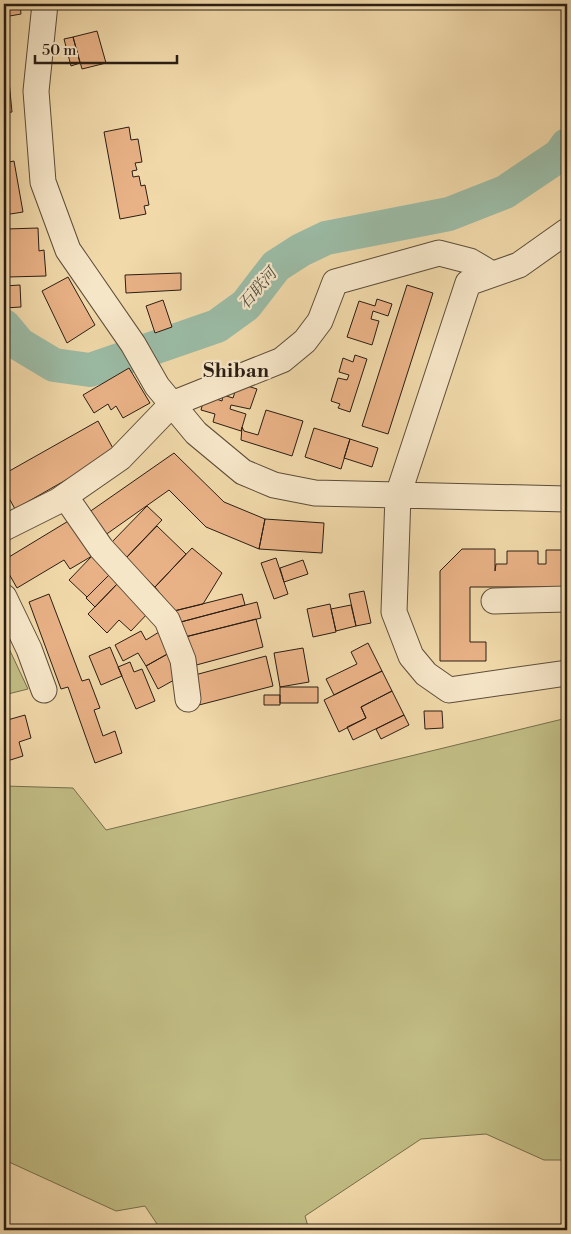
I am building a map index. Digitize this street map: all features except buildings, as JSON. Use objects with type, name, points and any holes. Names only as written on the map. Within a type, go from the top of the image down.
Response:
[{"type":"street","points":[[48,7],[36,91],[43,182],[68,250],[138,353],[157,386],[196,433],[243,472],[274,485],[315,493],[567,499]]},
{"type":"street","points":[[567,231],[519,265],[468,283],[398,495],[394,612],[411,656],[426,674],[448,690],[567,673]]},
{"type":"street","points":[[4,528],[65,496],[120,458],[172,404],[282,360],[305,341],[320,321],[335,282],[439,253],[470,261],[492,274]]},
{"type":"street","points":[[65,496],[101,548],[167,620],[183,660],[188,699]]},
{"type":"street","points":[[4,597],[29,649],[44,690]]},
{"type":"street","points":[[494,601],[567,599]]},
{"type":"shaded area","points":[[4,638],[28,689],[4,695]]},
{"type":"shaded area","points":[[567,718],[567,1160],[544,1160],[486,1134],[421,1139],[305,1216],[309,1230],[161,1230],[145,1206],[116,1211],[9,1162],[4,1140],[4,786],[73,788],[106,830]]},
{"type":"waterway","name":"石联河","points":[[4,326],[19,344],[54,365],[90,370],[217,326],[246,305],[276,266],[301,250],[326,238],[449,214],[505,192],[560,155],[567,145]]},
{"type":"district","name":"Shiban","points":[[236,370]]}]
